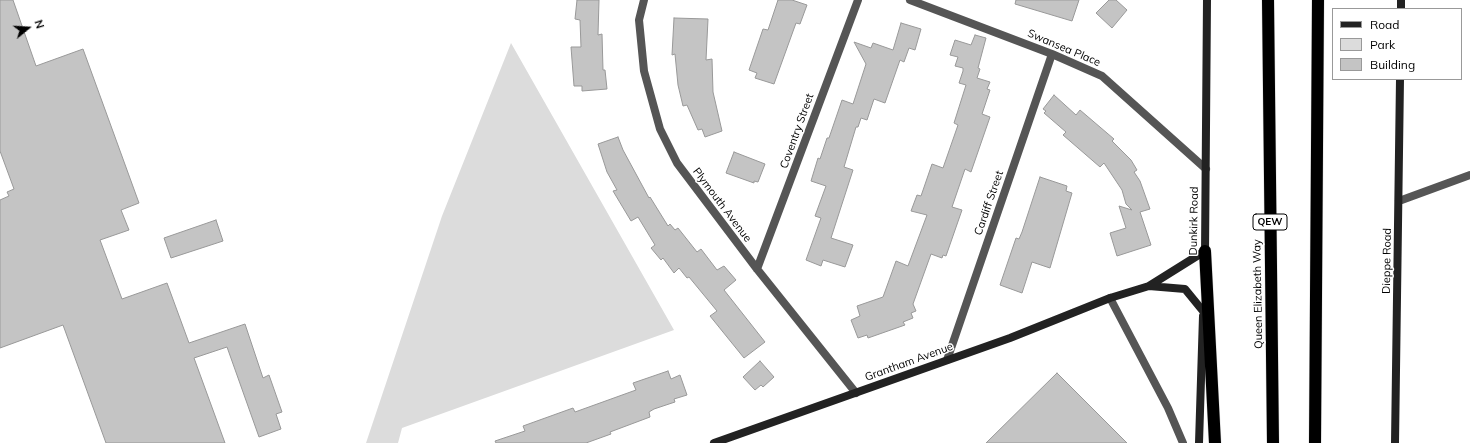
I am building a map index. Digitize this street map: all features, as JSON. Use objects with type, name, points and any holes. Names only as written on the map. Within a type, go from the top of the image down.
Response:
[{"type":"highway","name":"Queen Elizabeth Way","points":[[1268,0],[1272,443]]},
{"type":"highway","points":[[1315,443],[1318,0]]},
{"type":"highway","points":[[1205,250],[1215,443]]},
{"type":"highway","points":[[1204,311],[1209,327]]},
{"type":"street","name":"Plymouth Avenue","points":[[644,0],[639,20],[644,71],[660,129],[682,169],[757,269],[856,393]]},
{"type":"street","name":"Coventry Street","points":[[757,269],[858,0]]},
{"type":"street","name":"Swansea Place","points":[[910,0],[1052,54],[1102,76],[1206,169]]},
{"type":"street","name":"Dunkirk Road","points":[[1199,443],[1204,311],[1207,0]]},
{"type":"street","name":"Cardiff Street","points":[[947,360],[1052,54]]},
{"type":"street","name":"Dieppe Road","points":[[1395,443],[1400,80]]},
{"type":"street","points":[[1399,201],[1470,176]]},
{"type":"street","name":"Grantham Avenue","points":[[714,443],[1010,338],[1110,298],[1149,286],[1205,250]]},
{"type":"street","name":"Grantham Avenue","points":[[1149,286],[1185,289],[1204,311]]},
{"type":"street","points":[[1110,298],[1168,408],[1183,443]]},
{"type":"green space","points":[[511,43],[674,330],[402,428],[398,443],[366,443],[442,216]]},
{"type":"building","points":[[0,0],[13,0],[36,66],[83,49],[139,203],[121,210],[129,230],[100,240],[122,299],[167,283],[189,343],[245,324],[263,378],[269,375],[282,412],[276,414],[281,429],[259,437],[227,347],[194,358],[225,443],[106,443],[63,325],[0,348],[0,200],[9,196],[7,192],[14,189],[0,151]]},
{"type":"building","points":[[577,0],[599,0],[598,35],[602,34],[603,70],[605,70],[607,89],[582,91],[582,86],[574,86],[571,47],[581,47],[580,20],[575,19]]},
{"type":"building","points":[[778,0],[792,0],[807,5],[800,24],[796,23],[774,84],[755,78],[757,73],[749,70],[763,29],[768,30]]},
{"type":"building","points":[[1016,0],[1079,0],[1072,21],[1015,4]]},
{"type":"building","points":[[1109,0],[1116,0],[1127,10],[1112,28],[1096,13]]},
{"type":"building","points":[[674,18],[708,19],[706,60],[712,59],[713,92],[722,131],[705,137],[702,129],[698,130],[687,105],[683,106],[678,85],[675,54],[672,55]]},
{"type":"building","points":[[901,23],[921,29],[915,50],[909,48],[904,62],[900,60],[885,103],[874,99],[867,120],[861,118],[858,127],[856,127],[844,167],[853,170],[831,238],[853,245],[845,267],[823,260],[821,266],[806,260],[821,218],[815,216],[826,186],[811,181],[818,158],[820,159],[827,138],[829,138],[842,100],[853,104],[866,64],[854,42],[871,48],[873,43],[893,50]]},
{"type":"building","points":[[975,35],[986,38],[978,68],[980,69],[977,78],[990,82],[987,89],[990,90],[982,114],[990,117],[971,172],[965,169],[952,207],[962,210],[946,256],[943,255],[942,258],[931,254],[913,304],[916,311],[911,313],[913,318],[903,322],[905,325],[868,338],[867,335],[858,338],[851,320],[860,316],[857,306],[883,297],[896,261],[908,266],[927,215],[911,211],[917,195],[921,196],[932,164],[943,168],[958,125],[954,123],[966,85],[959,83],[963,68],[955,66],[958,57],[950,55],[955,40],[971,45]]},
{"type":"building","points":[[1054,95],[1076,115],[1080,110],[1114,139],[1112,141],[1131,160],[1137,170],[1134,172],[1140,181],[1150,209],[1140,212],[1151,245],[1117,256],[1110,233],[1126,228],[1119,206],[1132,210],[1126,204],[1122,190],[1104,163],[1100,167],[1063,135],[1066,132],[1044,113],[1046,111],[1043,109]]},
{"type":"building","points":[[618,137],[623,150],[649,198],[650,197],[668,226],[670,224],[675,230],[678,228],[697,252],[701,249],[717,270],[724,266],[736,280],[724,290],[765,342],[744,358],[710,316],[717,311],[689,277],[687,278],[679,268],[674,273],[663,258],[661,260],[651,248],[655,245],[638,217],[631,221],[613,191],[617,190],[607,172],[598,144]]},
{"type":"building","points":[[734,152],[765,164],[758,182],[754,181],[754,183],[726,173]]},
{"type":"building","points":[[1040,177],[1067,186],[1066,191],[1072,193],[1050,268],[1032,262],[1022,293],[1000,285],[1016,238],[1019,239],[1022,232]]},
{"type":"building","points":[[216,220],[223,241],[171,258],[164,238]]},
{"type":"building","points":[[760,361],[774,377],[763,387],[761,385],[755,390],[743,377]]},
{"type":"building","points":[[668,371],[671,379],[680,375],[687,395],[674,399],[675,402],[654,409],[649,412],[650,417],[610,432],[611,434],[586,443],[496,443],[495,441],[525,431],[523,426],[573,408],[575,412],[636,390],[633,383]]},
{"type":"building","points":[[1057,373],[1127,443],[986,443]]}]
